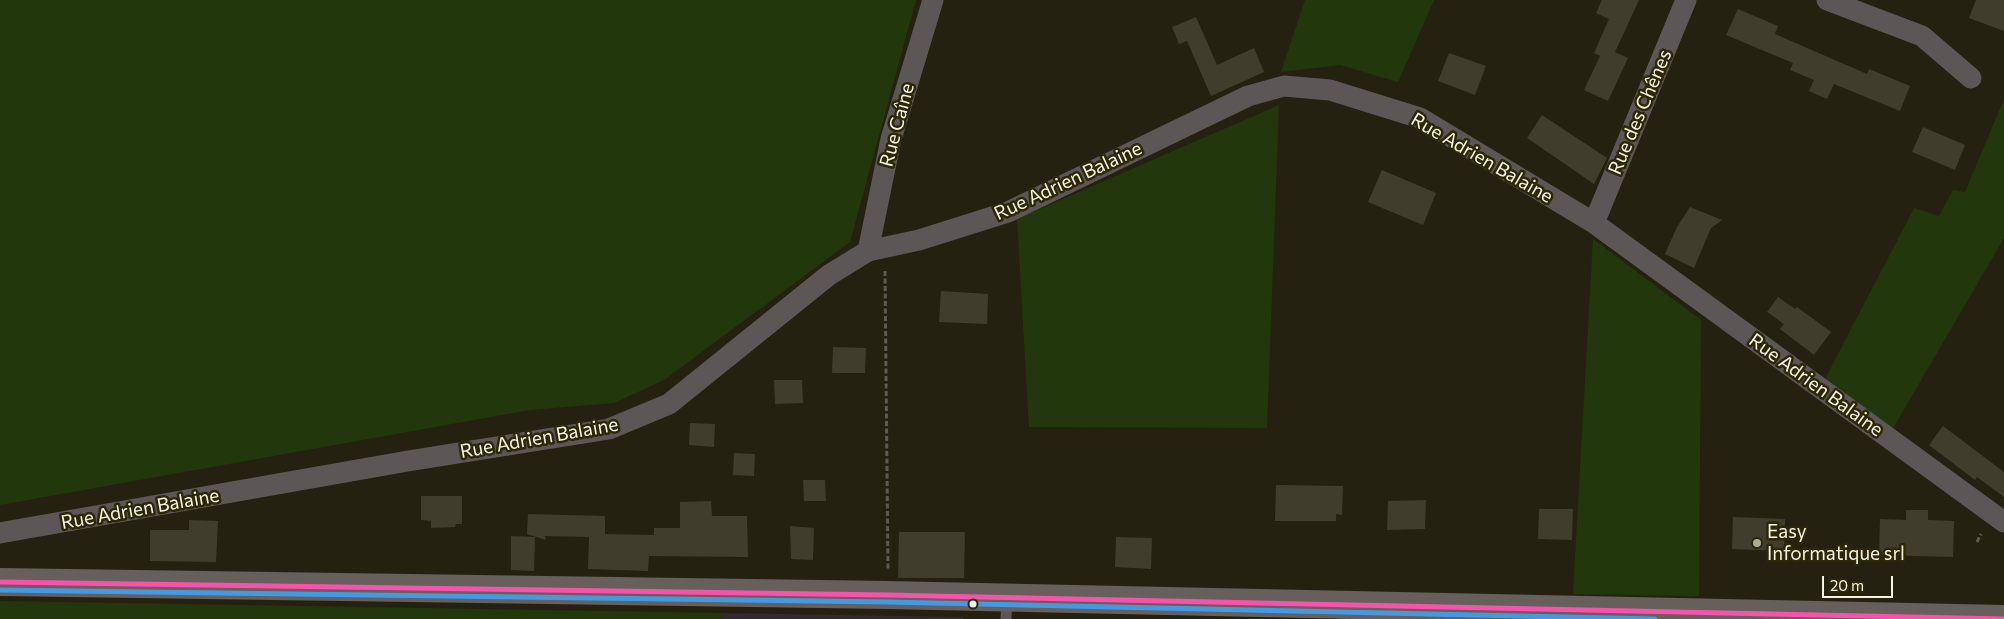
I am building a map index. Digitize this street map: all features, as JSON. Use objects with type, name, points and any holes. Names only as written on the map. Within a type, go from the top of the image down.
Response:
[{"type":"main road","points":[[0,582],[888,595],[1007,608],[2004,618]]},
{"type":"street","name":"Rue Caîne","points":[[873,250],[891,139],[933,0]]},
{"type":"street","name":"Rue des Chênes","points":[[1594,223],[1686,0]]},
{"type":"street","points":[[1827,0],[1922,36],[1972,78]]},
{"type":"street","name":"Rue Adrien Balaine","points":[[0,533],[408,461],[609,429],[669,404],[829,275],[873,250],[919,240],[1008,212],[1248,96],[1284,86],[1330,90],[1420,118],[1594,223],[2004,522]]},
{"type":"path","points":[[873,250],[886,274],[888,595]]},
{"type":"shaded area","points":[[723,613],[963,617],[963,619],[722,619]]},
{"type":"green space","points":[[0,0],[916,0],[850,242],[664,380],[614,403],[530,410],[0,505]]},
{"type":"green space","points":[[1305,0],[1434,0],[1398,82],[1340,65],[1281,72]]},
{"type":"green space","points":[[2004,99],[2004,238],[1892,430],[1825,379],[1914,208],[1939,216],[1953,190],[1965,192]]},
{"type":"green space","points":[[1279,105],[1267,428],[1029,427],[1017,219]]},
{"type":"green space","points":[[1593,239],[1701,320],[1699,596],[1573,594]]},
{"type":"green space","points":[[0,601],[723,613],[722,619],[0,619]]},
{"type":"building","points":[[1602,0],[1639,0],[1615,52],[1628,58],[1608,101],[1584,90],[1600,56],[1594,53],[1609,19],[1596,13]]},
{"type":"building","points":[[1976,0],[2004,0],[2004,31],[1969,18]]},
{"type":"building","points":[[1738,9],[1778,26],[1775,34],[1867,74],[1869,69],[1910,86],[1900,111],[1834,84],[1827,99],[1809,91],[1814,80],[1790,70],[1793,63],[1726,35]]},
{"type":"building","points":[[1196,17],[1217,65],[1254,48],[1264,72],[1211,96],[1187,41],[1179,44],[1172,27]]},
{"type":"building","points":[[1449,53],[1486,66],[1475,95],[1438,81]]},
{"type":"building","points":[[1542,115],[1607,158],[1594,184],[1527,138]]},
{"type":"building","points":[[1923,127],[1965,145],[1955,170],[1912,152]]},
{"type":"building","points":[[1382,170],[1436,193],[1423,225],[1368,202]]},
{"type":"building","points":[[1690,207],[1722,220],[1711,228],[1694,268],[1665,254],[1677,227]]},
{"type":"building","points":[[941,291],[988,294],[987,324],[939,322]]},
{"type":"building","points":[[1778,297],[1795,309],[1797,307],[1831,332],[1814,355],[1780,329],[1784,324],[1767,312]]},
{"type":"building","points":[[833,347],[866,348],[865,373],[832,373]]},
{"type":"building","points":[[774,380],[802,380],[803,403],[775,404]]},
{"type":"building","points":[[690,423],[715,424],[714,447],[689,445]]},
{"type":"building","points":[[1943,426],[2004,472],[2004,497],[1977,477],[1975,480],[1929,445]]},
{"type":"building","points":[[734,453],[755,454],[754,476],[733,475]]},
{"type":"building","points":[[803,480],[825,480],[826,501],[804,501]]},
{"type":"building","points":[[1276,485],[1343,486],[1342,515],[1336,514],[1336,521],[1275,521]]},
{"type":"building","points":[[421,496],[462,496],[462,524],[456,524],[455,527],[431,528],[431,521],[421,520]]},
{"type":"building","points":[[1426,500],[1425,529],[1387,530],[1388,501]]},
{"type":"building","points":[[711,501],[712,516],[747,516],[748,557],[649,556],[648,571],[588,569],[589,537],[545,536],[546,540],[527,534],[528,514],[605,516],[605,534],[654,535],[654,528],[680,528],[680,502]]},
{"type":"building","points":[[1539,509],[1573,509],[1572,540],[1538,539]]},
{"type":"building","points":[[1906,510],[1928,510],[1928,520],[1954,521],[1953,557],[1879,555],[1880,519],[1906,520]]},
{"type":"building","points":[[1733,517],[1785,519],[1784,551],[1732,549]]},
{"type":"building","points":[[189,520],[218,521],[216,562],[150,561],[150,530],[189,530]]},
{"type":"building","points":[[790,526],[814,528],[813,560],[791,559]]},
{"type":"building","points":[[899,532],[965,532],[964,578],[898,578]]},
{"type":"building","points":[[511,536],[535,537],[534,571],[511,570]]},
{"type":"building","points":[[1116,537],[1152,538],[1151,569],[1115,567]]},
{"type":"transit line","points":[[0,582],[888,595],[2004,619]]},
{"type":"transit line","points":[[0,590],[888,602],[1655,619]]},
{"type":"place","name":"Easy Informatique srl","points":[[1757,543]]}]
